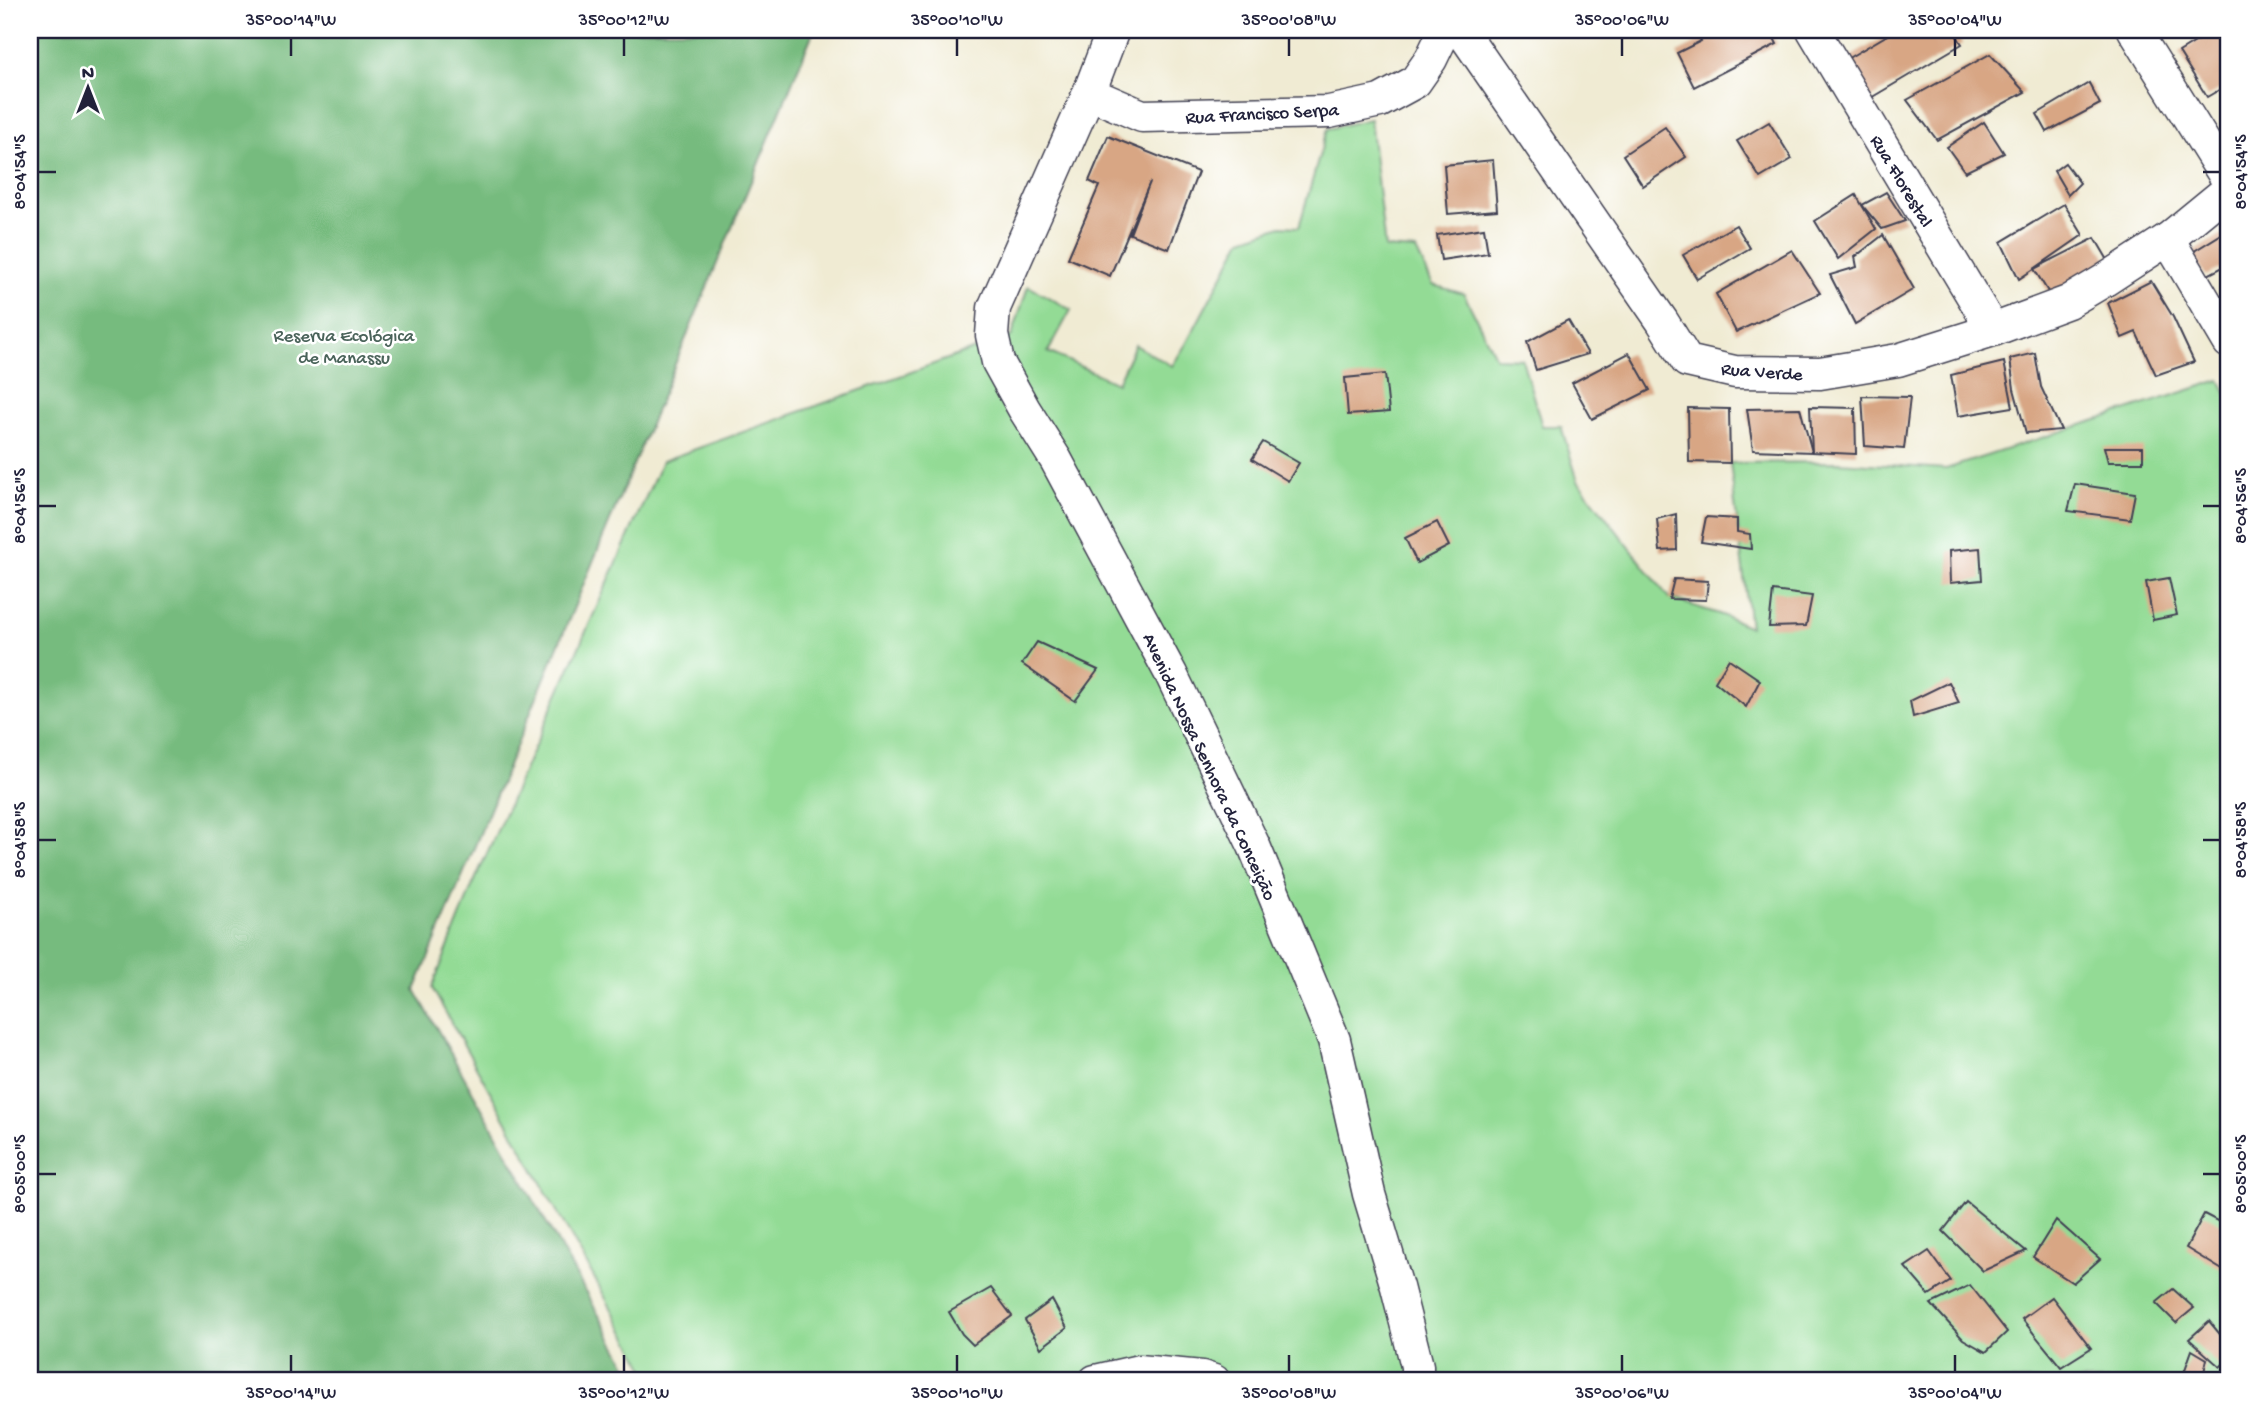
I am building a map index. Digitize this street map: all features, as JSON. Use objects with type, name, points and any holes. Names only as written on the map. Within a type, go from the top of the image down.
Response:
[{"type":"street","points":[[1089,93],[1112,30]]},
{"type":"street","name":"Rua Francisco Serpa","points":[[1089,93],[1142,117],[1329,112],[1380,102],[1415,82],[1432,59],[1445,30]]},
{"type":"street","name":"Rua Verde","points":[[1461,30],[1687,361],[1735,372],[1820,373],[1898,360],[1993,331],[2068,302],[2168,239],[2229,189]]},
{"type":"street","name":"Rua Florestal","points":[[1813,30],[1993,331]]},
{"type":"street","points":[[2134,30],[2229,182]]},
{"type":"street","name":"Avenida Nossa Senhora da Conceição","points":[[1089,93],[993,308],[992,335],[998,362],[1056,460],[1171,674],[1254,846],[1334,1041],[1368,1194],[1397,1287],[1417,1374]]},
{"type":"street","points":[[2168,239],[2229,342]]},
{"type":"street","points":[[1095,1381],[1139,1371],[1202,1377],[1214,1381]]},
{"type":"green space","name":"Reserva Ecológica de Manassu","points":[[30,30],[814,30],[415,990],[636,1381],[30,1381]]},
{"type":"green space","points":[[1370,119],[1385,248],[1416,250],[1433,285],[1464,294],[1496,358],[1522,359],[1542,426],[1561,426],[1578,481],[1669,598],[1750,627],[1730,463],[1838,462],[1946,469],[2220,380],[2229,397],[2229,1381],[652,1381],[432,988],[472,887],[662,461],[1012,336],[1028,286],[1071,310],[1048,352],[1117,383],[1135,345],[1172,366],[1242,239],[1281,226],[1299,227],[1327,129]]},
{"type":"building","points":[[1703,30],[1770,30],[1777,44],[1694,87],[1677,53],[1701,41],[1697,33]]},
{"type":"building","points":[[1896,30],[1953,30],[1962,44],[1869,99],[1845,60]]},
{"type":"building","points":[[2215,30],[2229,30],[2229,84],[2207,97],[2179,52]]},
{"type":"building","points":[[1990,54],[2025,92],[1937,140],[1907,100]]},
{"type":"building","points":[[2089,83],[2100,104],[2047,132],[2037,114]]},
{"type":"building","points":[[1769,122],[1792,159],[1760,178],[1737,141]]},
{"type":"building","points":[[1984,122],[2004,153],[1965,172],[1947,147]]},
{"type":"building","points":[[1665,127],[1686,157],[1643,186],[1623,155]]},
{"type":"building","points":[[1108,136],[1198,172],[1169,249],[1130,234],[1150,182],[1110,276],[1068,258],[1099,186],[1089,181]]},
{"type":"building","points":[[1493,160],[1497,210],[1448,214],[1444,165]]},
{"type":"building","points":[[2065,163],[2080,183],[2068,195],[2054,171]]},
{"type":"building","points":[[1886,192],[1905,221],[1882,229],[1862,205]]},
{"type":"building","points":[[1856,195],[1876,229],[1838,259],[1815,221]]},
{"type":"building","points":[[2064,204],[2083,235],[2019,279],[2001,242]]},
{"type":"building","points":[[1736,225],[1750,248],[1697,279],[1683,255]]},
{"type":"building","points":[[1484,228],[1488,253],[1441,260],[1437,235]]},
{"type":"building","points":[[2225,232],[2229,239],[2229,264],[2206,276],[2191,253]]},
{"type":"building","points":[[1883,235],[1914,289],[1855,324],[1830,275],[1857,267],[1855,257]]},
{"type":"building","points":[[2095,238],[2112,267],[2050,295],[2034,269]]},
{"type":"building","points":[[1792,250],[1820,293],[1736,332],[1716,294]]},
{"type":"building","points":[[2151,281],[2173,317],[2194,362],[2156,375],[2136,332],[2122,338],[2108,303]]},
{"type":"building","points":[[1568,320],[1588,354],[1536,370],[1527,342]]},
{"type":"building","points":[[1629,353],[1650,390],[1592,419],[1572,383]]},
{"type":"building","points":[[2035,353],[2041,387],[2061,430],[2026,433],[2014,389],[2010,359]]},
{"type":"building","points":[[2004,362],[2013,407],[1958,416],[1951,375]]},
{"type":"building","points":[[1385,374],[1389,412],[1348,415],[1345,378]]},
{"type":"building","points":[[1862,396],[1910,397],[1904,449],[1865,446]]},
{"type":"building","points":[[1810,407],[1855,408],[1856,454],[1812,452]]},
{"type":"building","points":[[1688,408],[1729,409],[1730,463],[1689,462]]},
{"type":"building","points":[[1800,408],[1812,452],[1753,450],[1747,409]]},
{"type":"building","points":[[1263,442],[1299,463],[1288,481],[1252,459]]},
{"type":"building","points":[[2104,447],[2143,447],[2143,462],[2108,462]]},
{"type":"building","points":[[2075,484],[2135,493],[2130,519],[2068,511]]},
{"type":"building","points":[[1676,514],[1677,550],[1660,551],[1657,519]]},
{"type":"building","points":[[1706,517],[1737,519],[1737,532],[1750,534],[1751,549],[1701,542]]},
{"type":"building","points":[[1437,522],[1449,546],[1417,563],[1405,538]]},
{"type":"building","points":[[1980,548],[1982,580],[1950,583],[1949,551]]},
{"type":"building","points":[[2169,578],[2177,615],[2153,620],[2146,582]]},
{"type":"building","points":[[1674,579],[1708,581],[1706,600],[1669,599]]},
{"type":"building","points":[[1773,591],[1812,596],[1806,626],[1769,627]]},
{"type":"building","points":[[1037,642],[1098,670],[1075,701],[1022,664]]},
{"type":"building","points":[[1729,659],[1760,680],[1746,707],[1715,682]]},
{"type":"building","points":[[1949,682],[1959,703],[1913,717],[1910,701]]},
{"type":"building","points":[[1966,1202],[2026,1251],[1983,1271],[1943,1231]]},
{"type":"building","points":[[2204,1214],[2229,1227],[2229,1274],[2186,1248]]},
{"type":"building","points":[[2056,1220],[2100,1259],[2073,1283],[2033,1257]]},
{"type":"building","points":[[1929,1251],[1951,1281],[1929,1295],[1905,1267]]},
{"type":"building","points":[[1970,1285],[2007,1332],[1986,1352],[1963,1339],[1931,1304]]},
{"type":"building","points":[[991,1288],[1012,1316],[973,1345],[962,1334],[949,1312]]},
{"type":"building","points":[[2173,1289],[2194,1308],[2176,1323],[2156,1303]]},
{"type":"building","points":[[2052,1297],[2091,1348],[2061,1367],[2022,1319]]},
{"type":"building","points":[[1052,1300],[1067,1328],[1041,1348],[1025,1320]]},
{"type":"building","points":[[2209,1321],[2229,1345],[2229,1359],[2220,1367],[2189,1339]]},
{"type":"building","points":[[2192,1350],[2207,1359],[2202,1381],[2181,1381]]}]
